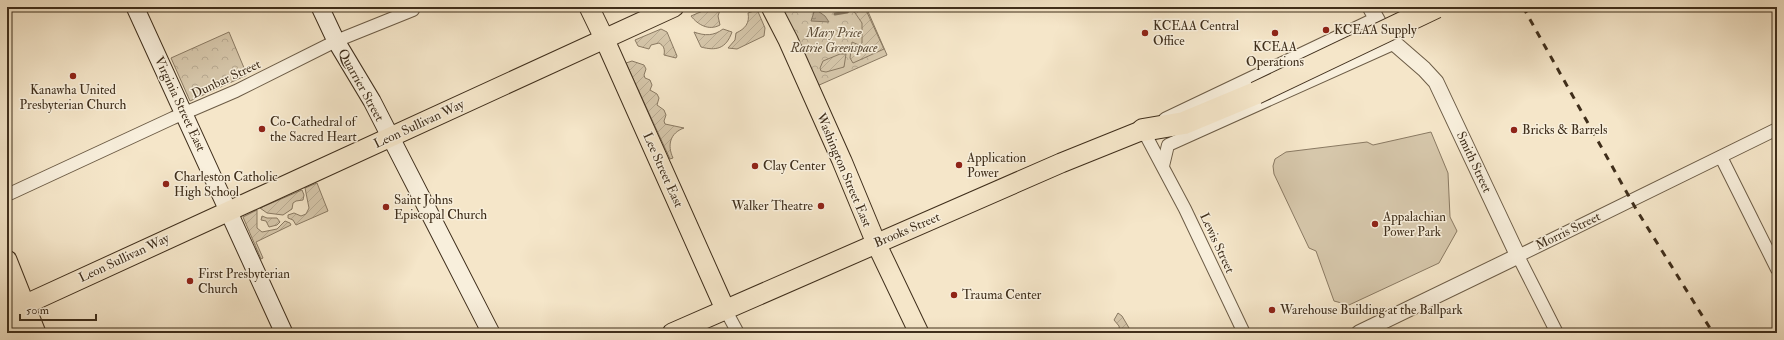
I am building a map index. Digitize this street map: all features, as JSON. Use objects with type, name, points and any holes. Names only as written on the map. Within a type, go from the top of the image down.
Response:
[{"type":"highway","points":[[1143,130],[1184,123],[1256,93],[1436,7]]},
{"type":"highway","points":[[1168,145],[1173,135],[1184,123]]},
{"type":"main road","name":"Virginia Street East","points":[[135,7],[284,333]]},
{"type":"main road","name":"Quarrier Street","points":[[320,7],[336,41],[372,101],[490,333]]},
{"type":"main road","name":"Lee Street East","points":[[589,7],[725,309]]},
{"type":"main road","name":"Leon Sullivan Way","points":[[14,305],[390,138],[674,7]]},
{"type":"main road","name":"Washington Street East","points":[[770,7],[788,40],[842,161],[876,243],[919,333]]},
{"type":"main road","name":"Brooks Street","points":[[672,333],[1054,166],[1143,130]]},
{"type":"main road","points":[[7,260],[20,333]]},
{"type":"main road","points":[[14,305],[36,333]]},
{"type":"street","name":"Dunbar Street","points":[[7,195],[236,91],[336,41],[413,10]]},
{"type":"street","name":"Smith Street","points":[[1373,13],[1386,36],[1424,69],[1436,82],[1518,256],[1557,333]]},
{"type":"street","points":[[1143,130],[1373,13]]},
{"type":"street","points":[[1163,166],[1168,145],[1395,43]]},
{"type":"street","name":"Morris Street","points":[[1359,333],[1777,129]]},
{"type":"street","name":"Lewis Street","points":[[1143,130],[1185,209],[1244,333]]},
{"type":"street","points":[[1721,157],[1777,269]]},
{"type":"street","name":"Lee Street East","points":[[725,309],[738,333]]},
{"type":"green space","points":[[712,7],[721,7],[718,16],[720,25],[716,27],[704,26],[691,16]]},
{"type":"green space","points":[[753,7],[756,7],[765,28],[764,36],[737,49],[728,48],[735,40],[736,33],[742,30],[746,25],[748,13],[754,11]]},
{"type":"green space","name":"Mary Price Ratrie Greenspace","points":[[780,7],[866,7],[887,55],[817,86]]},
{"type":"green space","points":[[865,8],[884,49],[853,63],[850,58],[852,42],[859,45],[862,43],[862,23],[853,10]]},
{"type":"green space","points":[[661,29],[667,32],[677,56],[676,58],[664,55],[664,48],[659,43],[651,45],[649,49],[638,46],[635,40]]},
{"type":"green space","points":[[723,29],[732,32],[730,38],[724,45],[711,49],[701,47],[694,32],[709,35]]},
{"type":"green space","points":[[229,32],[247,75],[190,101],[171,58]]},
{"type":"green space","points":[[840,54],[846,54],[844,67],[826,72],[821,71],[820,68],[823,61]]},
{"type":"green space","points":[[632,61],[644,65],[646,69],[644,75],[645,78],[650,80],[652,85],[650,90],[657,94],[659,98],[657,105],[664,110],[666,115],[664,121],[665,124],[684,128],[679,130],[671,140],[670,149],[673,158],[670,159],[626,63]]},
{"type":"green space","name":"Appalachian Power Park","points":[[1431,132],[1448,173],[1450,217],[1457,231],[1439,263],[1349,305],[1334,301],[1316,251],[1309,248],[1274,174],[1273,166],[1275,159],[1286,152],[1367,142],[1373,145]]},
{"type":"green space","points":[[317,183],[328,211],[296,225],[293,220],[288,218],[288,215],[294,213],[301,216],[306,214],[309,208],[305,188]]},
{"type":"green space","points":[[302,190],[304,195],[303,200],[293,203],[292,209],[283,215],[267,213],[260,208]]},
{"type":"green space","points":[[257,210],[257,228],[262,232],[277,229],[285,221],[291,225],[256,242],[263,258],[261,259],[243,217]]},
{"type":"green space","points":[[262,216],[267,218],[277,218],[280,222],[277,225],[269,227],[266,221],[261,220]]},
{"type":"green space","points":[[1118,313],[1122,316],[1132,333],[1120,333],[1119,326],[1114,320]]},
{"type":"water","points":[[815,9],[825,16],[829,22],[811,21]]},
{"type":"waterway","points":[[835,14],[847,12],[853,7]]},
{"type":"railway","points":[[1523,7],[1636,209],[1713,333]]},
{"type":"place","name":"KCEAA Supply","points":[[1326,30]]},
{"type":"place","name":"KCEAA Central Office","points":[[1145,33]]},
{"type":"place","name":"KCEAA Operations","points":[[1275,33]]},
{"type":"place","name":"Kanawha United Presbyterian Church","points":[[73,76]]},
{"type":"place","name":"Co-Cathedral of the Sacred Heart","points":[[262,129]]},
{"type":"place","name":"Bricks & Barrels","points":[[1514,130]]},
{"type":"place","name":"Application Power","points":[[959,165]]},
{"type":"place","name":"Clay Center","points":[[755,166]]},
{"type":"place","name":"Charleston Catholic High School","points":[[166,184]]},
{"type":"place","name":"Walker Theatre","points":[[821,206]]},
{"type":"place","name":"Saint Johns Episcopal Church","points":[[386,207]]},
{"type":"place","name":"Appalachian Power Park","points":[[1375,224]]},
{"type":"place","name":"First Presbyterian Church","points":[[190,281]]},
{"type":"place","name":"Trauma Center","points":[[954,295]]},
{"type":"place","name":"Warehouse Building at the Ballpark","points":[[1272,310]]}]
